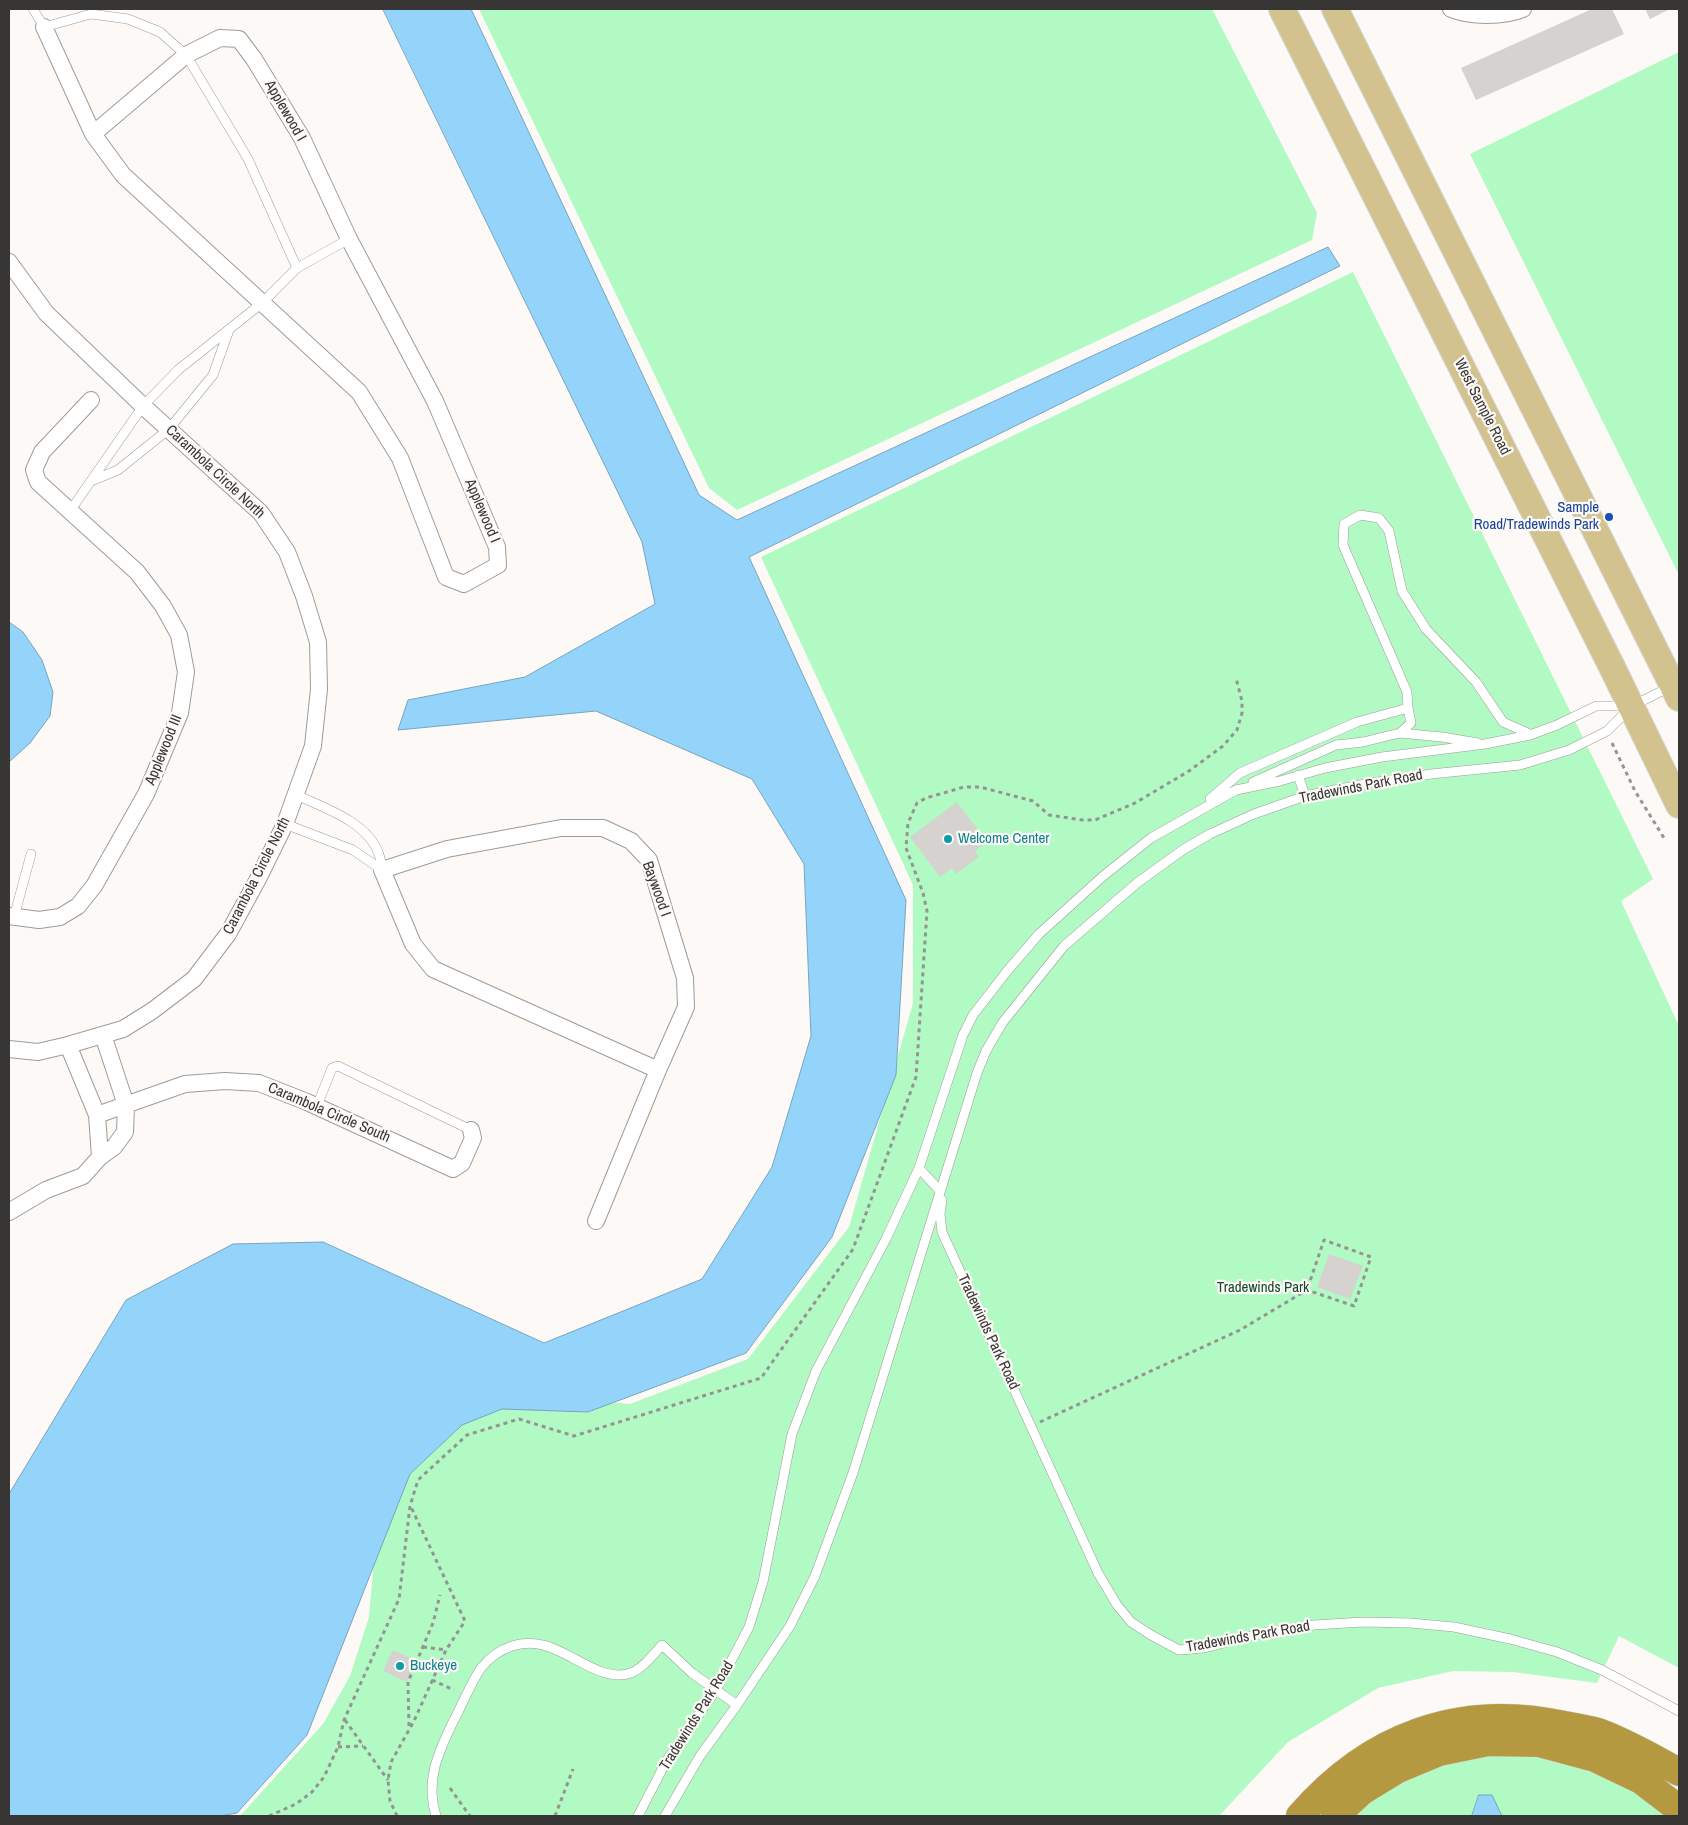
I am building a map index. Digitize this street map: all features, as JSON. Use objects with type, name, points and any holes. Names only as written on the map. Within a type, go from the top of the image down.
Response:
[{"type":"highway","points":[[1300,1816],[1319,1794],[1349,1769],[1383,1748],[1421,1731],[1463,1720],[1537,1719],[1597,1732],[1636,1748],[1679,1772]]},
{"type":"highway","points":[[1335,1816],[1362,1791],[1398,1769],[1439,1752],[1488,1742],[1539,1743],[1595,1758],[1641,1780],[1679,1809]]},
{"type":"main road","name":"West Sample Road","points":[[1282,9],[1632,706],[1679,805]]},
{"type":"main road","points":[[1335,9],[1677,689]]},
{"type":"street","points":[[1451,9],[1460,13],[1489,15],[1522,9]]},
{"type":"street","name":"Applewood I","points":[[44,27],[93,134],[123,175],[359,392],[400,458],[446,578],[464,584],[498,565],[497,547],[435,401],[349,239],[302,138],[254,59],[239,39],[220,38],[186,55],[93,134]]},
{"type":"street","name":"Carambola Circle North","points":[[9,262],[46,313],[143,406],[261,512],[287,552],[304,596],[318,642],[319,689],[314,746],[285,824],[228,934],[194,979],[152,1011],[123,1029],[68,1045]]},
{"type":"street","name":"Applewood III","points":[[11,916],[39,920],[60,916],[78,906],[94,886],[146,794],[180,713],[186,672],[179,635],[163,606],[136,572],[38,482],[34,470],[42,452],[91,400]]},
{"type":"street","name":"Baywood I","points":[[382,870],[446,849],[561,828],[603,828],[631,841],[649,860],[685,978],[686,1007],[596,1221]]},
{"type":"street","points":[[382,870],[414,944],[433,969],[658,1070]]},
{"type":"street","points":[[9,1212],[46,1190],[84,1176],[100,1157],[114,1147],[125,1132],[126,1105],[102,1035]]},
{"type":"street","points":[[9,1049],[38,1052],[68,1045],[97,1115],[100,1157]]},
{"type":"street","name":"Carambola Circle South","points":[[97,1115],[185,1084],[225,1081],[259,1083],[317,1106],[453,1169],[462,1163],[474,1138],[471,1130]]},
{"type":"lane","name":"Applewood I","points":[[33,9],[44,27]]},
{"type":"lane","points":[[44,27],[91,14],[128,19],[160,32],[186,55],[248,159],[297,268]]},
{"type":"lane","points":[[70,511],[143,406],[178,370],[262,303],[297,268],[349,239]]},
{"type":"lane","points":[[91,481],[118,470],[169,429],[213,375],[230,328]]},
{"type":"lane","points":[[1400,733],[1411,724],[1407,692],[1343,545],[1344,524],[1360,515],[1379,518],[1389,531],[1402,591],[1426,629],[1476,682],[1503,722],[1530,734]]},
{"type":"lane","points":[[1632,706],[1677,689]]},
{"type":"lane","name":"Tradewinds Park Road","points":[[1236,790],[1280,781],[1325,768],[1382,757],[1485,744],[1530,734],[1557,725],[1596,706],[1632,706]]},
{"type":"lane","name":"Tradewinds Park Road","points":[[665,1816],[700,1756],[738,1705],[790,1626],[815,1576],[853,1473],[977,1073],[986,1051],[1003,1022],[1064,946],[1118,897],[1184,850],[1210,834],[1254,814],[1305,796],[1365,784],[1431,774],[1520,765],[1569,750],[1600,735],[1607,731],[1632,706]]},
{"type":"lane","points":[[1197,811],[1240,773],[1357,722],[1408,708]]},
{"type":"lane","name":"Tradewinds Park Road","points":[[638,1816],[667,1760],[716,1690],[750,1628],[763,1582],[792,1434],[816,1371],[886,1239],[919,1168],[963,1035],[973,1015],[1008,970],[1039,934],[1102,877],[1151,838],[1236,790],[1336,746],[1400,733],[1485,744]]},
{"type":"lane","points":[[1298,775],[1305,796]]},
{"type":"lane","points":[[296,795],[351,820],[367,835],[379,853],[382,870]]},
{"type":"lane","points":[[285,824],[353,850],[382,870]]},
{"type":"lane","points":[[11,916],[31,854]]},
{"type":"lane","points":[[317,1106],[332,1068],[338,1066],[471,1130]]},
{"type":"lane","name":"Tradewinds Park Road","points":[[948,1164],[940,1214],[942,1232],[1098,1573],[1117,1605],[1131,1622],[1179,1650],[1204,1648],[1263,1633],[1314,1625],[1363,1622],[1410,1623],[1454,1627],[1510,1639],[1557,1652],[1602,1670],[1679,1711]]},
{"type":"lane","points":[[919,1168],[940,1191]]},
{"type":"lane","points":[[436,1816],[433,1806],[431,1782],[440,1748],[481,1668],[504,1649],[521,1643],[536,1643],[557,1650],[601,1672],[618,1675],[638,1669],[662,1646],[692,1673],[738,1705]]},
{"type":"path","points":[[269,1816],[296,1804],[312,1792],[324,1777],[338,1747],[344,1720],[399,1599],[410,1506],[418,1480],[467,1435],[519,1419],[574,1436],[761,1378],[853,1249],[916,1077],[927,911],[923,893],[906,848],[908,823],[917,803],[926,798],[964,787],[980,787],[1033,801],[1049,815],[1096,820],[1135,803],[1189,771],[1223,746],[1237,730],[1242,713],[1242,701],[1236,678]]},
{"type":"path","points":[[1612,742],[1636,791],[1664,838]]},
{"type":"path","points":[[1031,1426],[1240,1330],[1307,1290],[1324,1240],[1371,1257],[1354,1306],[1307,1290]]},
{"type":"path","points":[[396,1816],[390,1801],[388,1780],[391,1762],[414,1721],[446,1650],[465,1621],[410,1506]]},
{"type":"path","points":[[409,1727],[408,1682],[433,1623],[440,1595]]},
{"type":"path","points":[[423,1647],[446,1650]]},
{"type":"path","points":[[432,1680],[467,1696]]},
{"type":"path","points":[[344,1720],[388,1780]]},
{"type":"path","points":[[338,1747],[363,1746]]},
{"type":"path","points":[[555,1816],[573,1769]]},
{"type":"path","points":[[450,1788],[470,1816]]},
{"type":"green space","points":[[479,9],[1212,9],[1317,213],[1312,240],[737,510],[709,488]]},
{"type":"green space","points":[[1679,52],[1679,575],[1470,154]]},
{"type":"green space","name":"Tradewinds Park","points":[[1353,272],[1653,879],[1621,901],[1679,1026],[1679,1668],[1619,1636],[1597,1683],[1513,1672],[1453,1671],[1378,1688],[1288,1742],[1219,1816],[240,1816],[323,1724],[350,1676],[369,1617],[376,1537],[410,1474],[462,1425],[494,1405],[554,1397],[630,1404],[748,1359],[849,1227],[913,1003],[913,885],[761,557]]},
{"type":"green space","points":[[1457,1752],[1580,1758],[1679,1816],[1502,1816],[1492,1795],[1479,1795],[1472,1816],[1339,1816]]},
{"type":"water","points":[[383,9],[471,9],[699,495],[737,520],[1328,247],[1340,266],[749,557],[906,900],[896,1075],[832,1237],[746,1353],[588,1412],[502,1409],[462,1425],[410,1474],[307,1735],[237,1813],[220,1816],[9,1816],[9,1494],[126,1300],[233,1244],[323,1242],[544,1343],[702,1279],[772,1167],[811,1036],[804,864],[752,779],[596,711],[398,730],[408,700],[525,677],[655,604],[642,542]]},
{"type":"water","points":[[9,622],[23,632],[42,660],[53,692],[50,716],[30,743],[9,762]]},
{"type":"water","points":[[1479,1795],[1492,1795],[1502,1816],[1472,1816]]},
{"type":"building","points":[[1592,9],[1612,9],[1624,34],[1476,100],[1461,68]]},
{"type":"building","points":[[1645,9],[1670,9],[1650,19]]},
{"type":"building","name":"Welcome Center","points":[[957,802],[987,842],[975,851],[979,857],[956,874],[952,868],[940,877],[910,837]]},
{"type":"building","points":[[1329,1254],[1363,1266],[1350,1299],[1317,1287]]},
{"type":"building","name":"Buckeye","points":[[393,1650],[416,1660],[407,1682],[383,1671]]},
{"type":"place","name":"Sample Road/Tradewinds Park","points":[[1609,517]]},
{"type":"place","name":"Welcome Center","points":[[948,839]]},
{"type":"place","name":"Buckeye","points":[[400,1666]]}]
